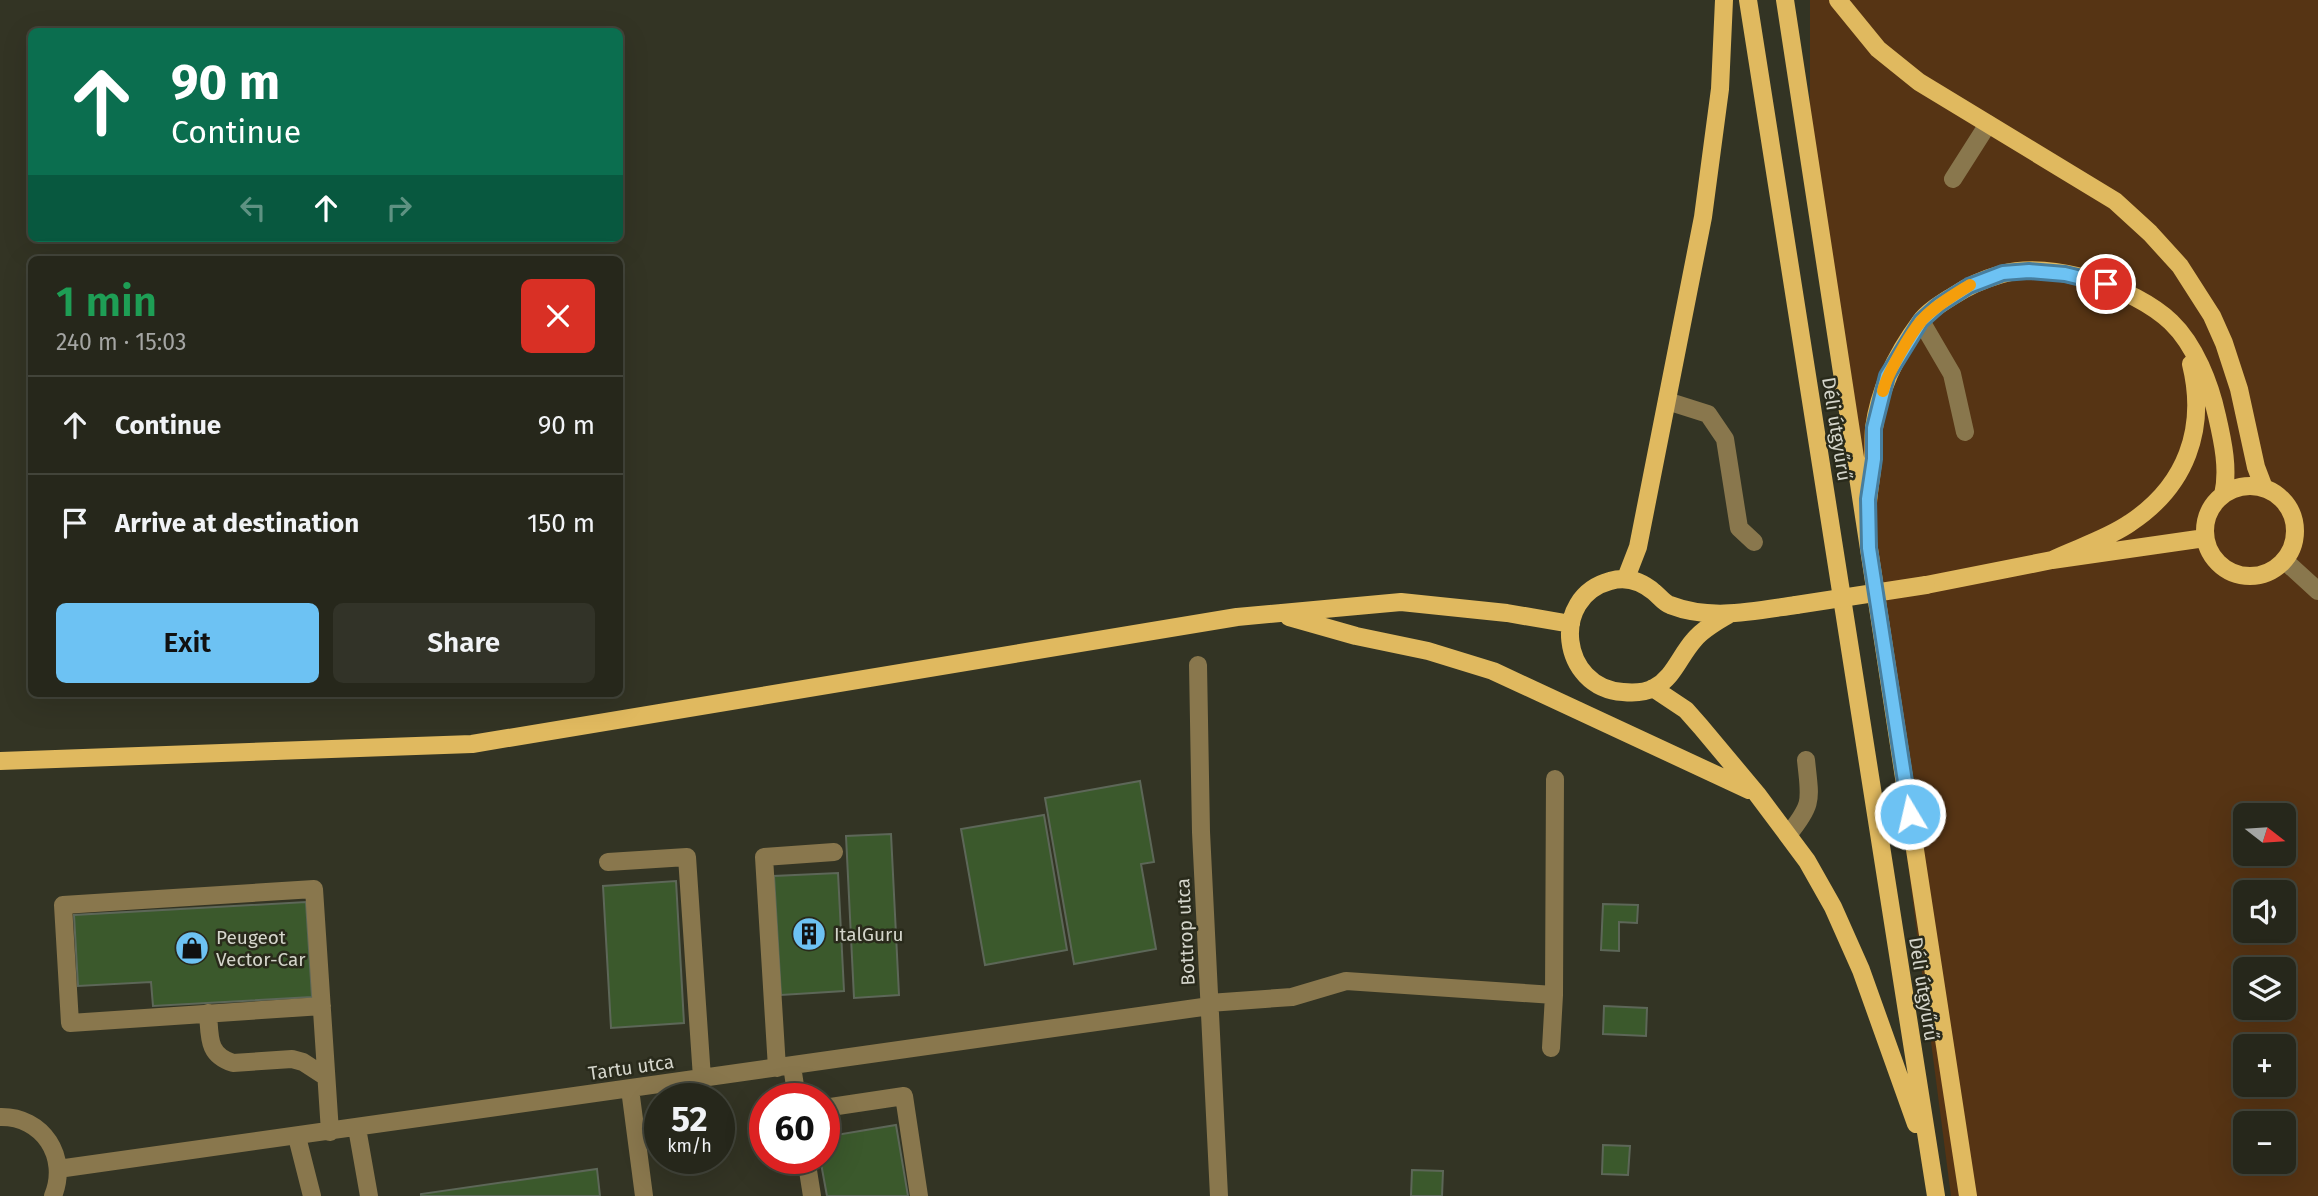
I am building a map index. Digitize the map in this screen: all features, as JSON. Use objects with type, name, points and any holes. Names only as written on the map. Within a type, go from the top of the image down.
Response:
[{"type":"main road","points":[[1626,578],[1639,547],[1708,178],[1720,89],[1724,0]]},
{"type":"main road","name":"Déli útgyűrű","points":[[1748,0],[1936,1196]]},
{"type":"main road","name":"Déli útgyűrű","points":[[1784,0],[1968,1196]]},
{"type":"main road","points":[[1838,0],[1878,49],[1919,82],[2115,201],[2150,233],[2180,266],[2212,316],[2224,343],[2239,389],[2256,467],[2264,488]]},
{"type":"main road","points":[[1869,548],[1868,499],[1874,459],[1874,428],[1887,376],[1921,321],[1939,305],[1969,286],[2003,273],[2029,271],[2092,279],[2121,290],[2171,322],[2187,343],[2204,374],[2216,411],[2226,477],[2223,495],[2208,514],[2205,538],[2209,551],[2216,562],[2238,576],[2264,575],[2285,561],[2295,538],[2292,513],[2285,502],[2264,488],[2242,487],[2223,495]]},
{"type":"main road","points":[[2052,560],[2129,524],[2160,499],[2178,475],[2190,450],[2196,424],[2194,377],[2187,343]]},
{"type":"main road","points":[[1728,615],[1707,627],[1694,640],[1672,674],[1641,693],[1611,692],[1595,684],[1574,658],[1569,643],[1571,624],[1584,596],[1596,586],[1626,578],[1640,582],[1667,605],[1728,615],[1926,585],[2052,560],[2205,538]]},
{"type":"main road","points":[[0,761],[472,744],[1237,617],[1401,602],[1507,613],[1571,624]]},
{"type":"main road","points":[[1279,615],[1356,636],[1429,651],[1493,671],[1757,794]]},
{"type":"main road","points":[[1653,688],[1686,710],[1757,794],[1807,861],[1833,907],[1861,970],[1931,1165]]},
{"type":"street","points":[[1953,179],[1988,124]]},
{"type":"street","points":[[1921,321],[1952,374],[1965,432]]},
{"type":"street","points":[[1667,401],[1708,414],[1725,439],[1739,528],[1754,542]]},
{"type":"street","points":[[2285,561],[2318,591]]},
{"type":"street","name":"Bottrop utca","points":[[1198,665],[1201,832],[1219,1196]]},
{"type":"street","points":[[1788,835],[1805,813],[1810,797],[1806,760]]},
{"type":"street","points":[[1551,1048],[1554,995],[1555,779]]},
{"type":"street","points":[[790,1083],[784,1067],[764,857],[834,852]]},
{"type":"street","points":[[608,862],[687,857],[702,1079]]},
{"type":"street","points":[[322,1006],[70,1023],[63,905],[314,888],[322,1006],[326,1077],[330,1132]]},
{"type":"street","name":"Tartu utca","points":[[58,1169],[702,1079],[1210,1004],[1292,997],[1346,981],[1554,995]]},
{"type":"street","points":[[208,1013],[211,1046],[224,1060],[233,1063],[292,1059],[303,1062],[326,1077]]},
{"type":"street","points":[[630,1089],[645,1196]]},
{"type":"street","points":[[840,1106],[904,1096],[919,1196]]},
{"type":"street","points":[[0,1117],[18,1119],[43,1133],[54,1150],[58,1169],[53,1196]]},
{"type":"street","points":[[357,1128],[369,1196]]},
{"type":"street","points":[[297,1137],[312,1196]]},
{"type":"street","points":[[809,1174],[812,1196]]},
{"type":"shaded area","points":[[1810,0],[2318,0],[2318,1196],[1951,1196],[1810,109]]},
{"type":"building","points":[[1140,781],[1154,862],[1141,864],[1156,949],[1074,964],[1045,798]]},
{"type":"building","points":[[1044,815],[1067,950],[985,965],[961,829]]},
{"type":"building","points":[[891,834],[899,995],[854,998],[846,836]]},
{"type":"building","name":"ItalGuru","points":[[838,873],[844,991],[781,995],[774,876]]},
{"type":"building","points":[[676,881],[684,1023],[611,1028],[603,886]]},
{"type":"building","name":"Peugeot Vector-Car","points":[[306,902],[312,997],[153,1006],[151,982],[78,986],[74,915]]},
{"type":"building","points":[[1603,904],[1638,905],[1637,923],[1619,922],[1619,951],[1601,950]]},
{"type":"building","points":[[1604,1006],[1647,1008],[1646,1036],[1603,1034]]},
{"type":"building","points":[[896,1125],[908,1196],[827,1196],[823,1174],[840,1174],[840,1134]]},
{"type":"building","points":[[1603,1145],[1630,1146],[1628,1175],[1602,1174]]},
{"type":"building","points":[[597,1169],[600,1196],[421,1196],[421,1194]]},
{"type":"building","points":[[1412,1170],[1443,1171],[1442,1196],[1411,1196]]},
{"type":"slow traffic","points":[[1883,391],[1887,376],[1921,321],[1939,305],[1970,285]]},
{"type":"place","name":"ItalGuru","points":[[809,934]]},
{"type":"place","name":"Peugeot Vector-Car","points":[[192,948]]},
{"type":"route","points":[[1910,814],[1869,548],[1868,499],[1874,459],[1874,428],[1887,376],[1921,321],[1939,305],[1969,286],[2003,273],[2029,271],[2065,274],[2106,284]]}]
